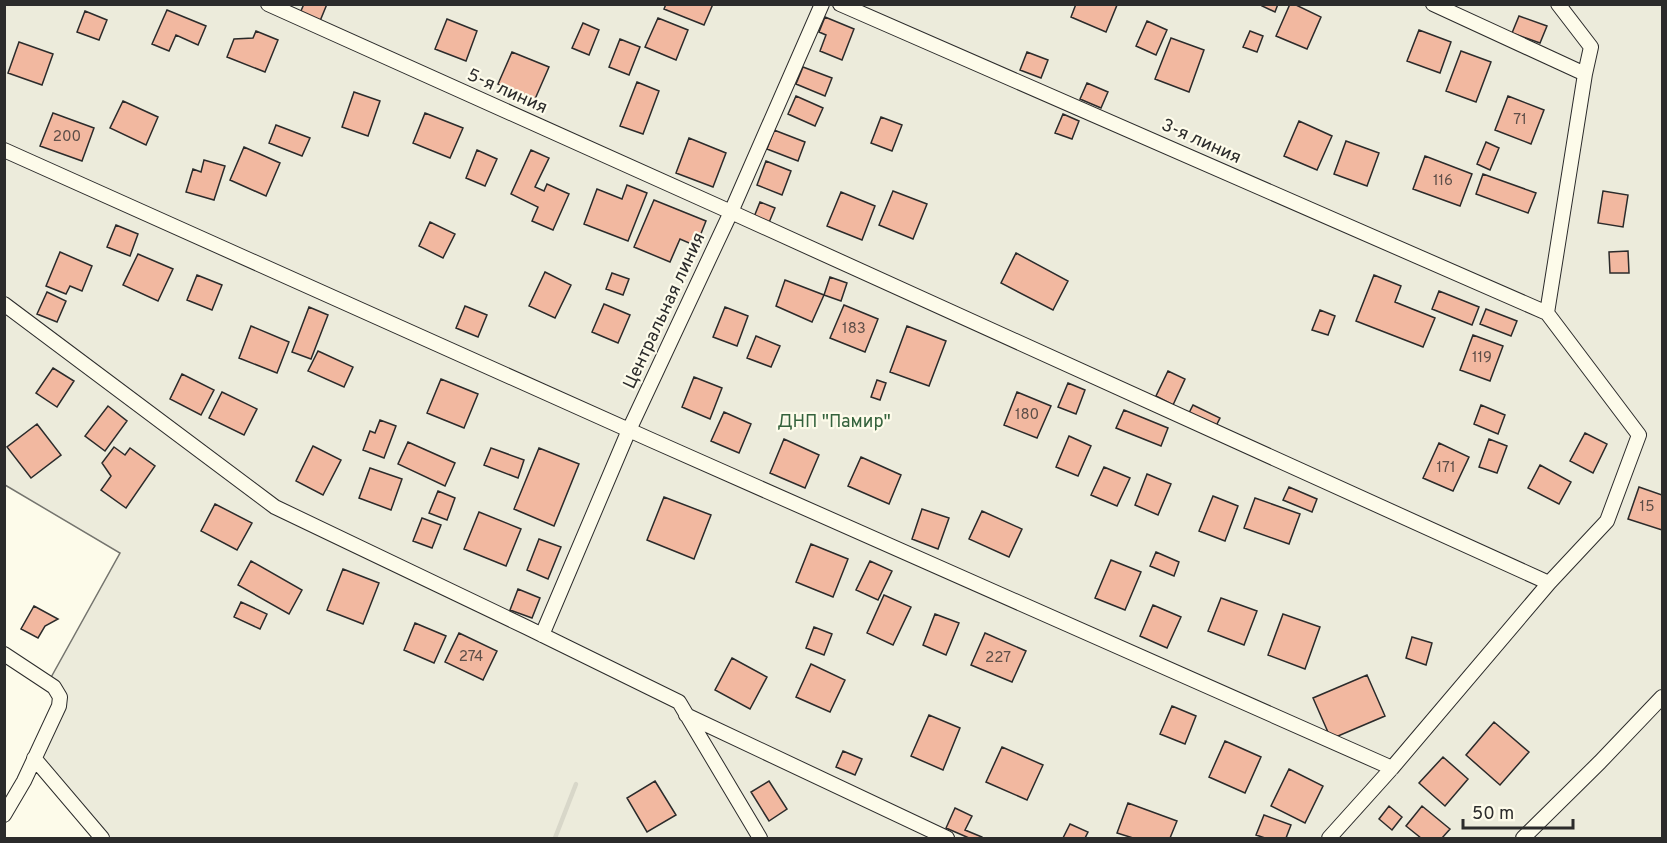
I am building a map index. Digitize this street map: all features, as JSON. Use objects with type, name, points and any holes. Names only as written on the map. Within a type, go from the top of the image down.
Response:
[{"type":"street","name":"5-я линия","points":[[267,4],[1549,583]]},
{"type":"street","name":"Центральная линия","points":[[542,635],[629,430],[731,212],[822,4]]},
{"type":"street","name":"3-я линия","points":[[840,4],[1547,313]]},
{"type":"street","points":[[1433,4],[1585,74]]},
{"type":"street","points":[[1329,838],[1392,768],[1549,583],[1607,521],[1639,435],[1547,313],[1591,47],[1558,4]]},
{"type":"street","points":[[4,150],[1392,768]]},
{"type":"street","points":[[4,304],[275,507],[679,702],[760,838]]},
{"type":"street","points":[[4,654],[54,687],[60,697],[59,706],[4,815]]},
{"type":"street","points":[[1523,838],[1662,697]]},
{"type":"street","points":[[686,715],[947,838]]},
{"type":"street","points":[[34,758],[102,838]]},
{"type":"green space","name":"ДНП \"Памир\"","points":[[5,5],[1662,5],[1662,838],[102,838],[37,758],[59,706],[49,681],[120,553],[5,485]]},
{"type":"building","points":[[304,4],[327,4],[320,21],[300,13]]},
{"type":"building","points":[[666,4],[713,4],[704,25],[664,9]]},
{"type":"building","points":[[1076,4],[1117,5],[1106,32],[1071,17]]},
{"type":"building","points":[[1263,4],[1278,4],[1275,12],[1262,6]]},
{"type":"building","points":[[1290,4],[1321,17],[1307,49],[1276,36]]},
{"type":"building","points":[[167,10],[206,26],[198,45],[176,35],[169,51],[152,44]]},
{"type":"building","points":[[85,11],[107,20],[99,40],[77,32]]},
{"type":"building","points":[[1519,16],[1547,26],[1540,43],[1512,33]]},
{"type":"building","points":[[825,17],[854,29],[842,60],[820,51],[826,35],[819,32]]},
{"type":"building","points":[[658,18],[688,30],[676,60],[645,47]]},
{"type":"building","points":[[447,19],[477,31],[466,61],[435,49]]},
{"type":"building","points":[[1147,21],[1167,30],[1156,55],[1136,46]]},
{"type":"building","points":[[583,23],[599,30],[589,55],[572,48]]},
{"type":"building","points":[[1419,30],[1451,42],[1440,73],[1407,61]]},
{"type":"building","points":[[256,31],[278,40],[265,72],[227,57],[234,39],[253,38]]},
{"type":"building","points":[[1250,31],[1263,36],[1257,52],[1243,47]]},
{"type":"building","points":[[1171,38],[1204,50],[1189,92],[1155,79]]},
{"type":"building","points":[[620,39],[640,47],[629,75],[609,67]]},
{"type":"building","points":[[19,42],[53,54],[42,85],[8,73]]},
{"type":"building","points":[[1461,51],[1491,62],[1476,102],[1446,91]]},
{"type":"building","points":[[512,52],[549,67],[535,99],[498,84]]},
{"type":"building","points":[[1027,52],[1048,60],[1041,78],[1020,70]]},
{"type":"building","points":[[803,67],[832,78],[825,96],[796,84]]},
{"type":"building","points":[[637,82],[659,91],[643,134],[620,126]]},
{"type":"building","points":[[1087,83],[1108,92],[1101,108],[1080,99]]},
{"type":"building","points":[[354,92],[380,101],[368,136],[342,127]]},
{"type":"building","points":[[796,96],[823,108],[815,126],[788,114]]},
{"type":"building","points":[[1508,96],[1544,110],[1531,144],[1495,130]]},
{"type":"building","points":[[123,101],[158,117],[146,145],[110,128]]},
{"type":"building","points":[[53,113],[94,128],[82,161],[40,146]]},
{"type":"building","points":[[425,113],[463,128],[450,158],[413,143]]},
{"type":"building","points":[[1063,114],[1079,121],[1072,139],[1055,133]]},
{"type":"building","points":[[881,117],[902,125],[892,151],[871,143]]},
{"type":"building","points":[[1299,121],[1332,136],[1317,170],[1284,156]]},
{"type":"building","points":[[276,125],[310,138],[302,156],[269,143]]},
{"type":"building","points":[[774,130],[805,142],[798,161],[767,149]]},
{"type":"building","points":[[689,138],[726,153],[713,187],[676,173]]},
{"type":"building","points":[[1346,141],[1379,153],[1367,186],[1334,174]]},
{"type":"building","points":[[1486,142],[1499,148],[1490,170],[1477,164]]},
{"type":"building","points":[[244,147],[280,163],[266,196],[230,180]]},
{"type":"building","points":[[477,150],[497,159],[485,186],[466,178]]},
{"type":"building","points":[[531,150],[549,158],[535,187],[544,191],[547,184],[569,194],[553,230],[532,221],[538,207],[511,194]]},
{"type":"building","points":[[1425,156],[1472,174],[1460,206],[1413,189]]},
{"type":"building","points":[[204,160],[225,166],[214,200],[186,192],[193,169],[201,172]]},
{"type":"building","points":[[766,161],[791,171],[782,195],[757,185]]},
{"type":"building","points":[[1483,174],[1536,193],[1528,213],[1476,194]]},
{"type":"building","points":[[627,185],[647,193],[628,241],[584,224],[597,189],[622,199]]},
{"type":"building","points":[[893,191],[927,204],[913,239],[879,225]]},
{"type":"building","points":[[1603,191],[1628,195],[1623,227],[1598,223]]},
{"type":"building","points":[[841,192],[875,206],[862,240],[827,226]]},
{"type":"building","points":[[654,200],[706,221],[696,246],[680,239],[670,262],[634,247]]},
{"type":"building","points":[[760,202],[775,208],[768,225],[754,217]]},
{"type":"building","points":[[430,222],[455,234],[443,258],[419,246]]},
{"type":"building","points":[[116,225],[138,234],[130,256],[107,247]]},
{"type":"building","points":[[1628,251],[1629,273],[1610,273],[1609,252]]},
{"type":"building","points":[[60,252],[92,266],[82,291],[70,286],[66,294],[46,286]]},
{"type":"building","points":[[1016,253],[1068,281],[1053,310],[1001,283]]},
{"type":"building","points":[[138,254],[173,269],[158,301],[123,285]]},
{"type":"building","points":[[545,272],[571,285],[555,318],[529,306]]},
{"type":"building","points":[[612,273],[629,279],[623,295],[606,289]]},
{"type":"building","points":[[197,275],[222,285],[212,310],[187,300]]},
{"type":"building","points":[[1374,275],[1401,286],[1395,302],[1435,318],[1423,347],[1356,321]]},
{"type":"building","points":[[830,277],[847,283],[841,301],[824,295]]},
{"type":"building","points":[[785,280],[824,295],[812,322],[776,306]]},
{"type":"building","points":[[1439,291],[1479,307],[1472,325],[1432,309]]},
{"type":"building","points":[[47,292],[66,301],[57,322],[37,314]]},
{"type":"building","points":[[604,304],[630,315],[618,343],[592,332]]},
{"type":"building","points":[[844,305],[878,319],[865,352],[830,338]]},
{"type":"building","points":[[465,306],[487,315],[478,337],[456,328]]},
{"type":"building","points":[[309,307],[328,315],[311,359],[292,352]]},
{"type":"building","points":[[725,307],[748,316],[737,346],[713,337]]},
{"type":"building","points":[[1486,309],[1517,321],[1511,336],[1480,324]]},
{"type":"building","points":[[1320,310],[1335,316],[1328,335],[1312,330]]},
{"type":"building","points":[[251,326],[289,342],[277,373],[239,358]]},
{"type":"building","points":[[907,326],[946,341],[929,386],[890,372]]},
{"type":"building","points":[[1473,335],[1503,346],[1490,381],[1460,370]]},
{"type":"building","points":[[756,336],[780,346],[771,367],[747,358]]},
{"type":"building","points":[[318,351],[353,367],[344,387],[308,371]]},
{"type":"building","points":[[53,368],[74,381],[57,407],[36,393]]},
{"type":"building","points":[[1168,371],[1185,379],[1173,405],[1156,396]]},
{"type":"building","points":[[182,374],[214,390],[201,415],[170,399]]},
{"type":"building","points":[[694,377],[722,388],[710,419],[682,407]]},
{"type":"building","points":[[441,379],[478,394],[464,428],[427,413]]},
{"type":"building","points":[[877,380],[886,383],[880,400],[871,397]]},
{"type":"building","points":[[1068,383],[1085,390],[1076,414],[1058,407]]},
{"type":"building","points":[[222,392],[257,409],[244,435],[209,418]]},
{"type":"building","points":[[1017,392],[1051,406],[1037,438],[1004,425]]},
{"type":"building","points":[[1193,405],[1220,418],[1216,426],[1189,413]]},
{"type":"building","points":[[1481,405],[1505,415],[1498,434],[1474,424]]},
{"type":"building","points":[[108,406],[127,421],[105,451],[85,436]]},
{"type":"building","points":[[1124,410],[1168,428],[1161,446],[1116,428]]},
{"type":"building","points":[[724,412],[751,424],[739,453],[711,441]]},
{"type":"building","points":[[380,420],[396,426],[384,458],[363,450],[370,431],[375,433]]},
{"type":"building","points":[[37,424],[61,455],[31,478],[7,447]]},
{"type":"building","points":[[1585,433],[1607,444],[1593,473],[1570,461]]},
{"type":"building","points":[[1069,436],[1091,446],[1078,476],[1056,467]]},
{"type":"building","points":[[784,439],[819,455],[805,488],[770,473]]},
{"type":"building","points":[[1489,439],[1507,446],[1497,473],[1479,467]]},
{"type":"building","points":[[408,442],[455,463],[445,486],[398,464]]},
{"type":"building","points":[[1439,443],[1469,457],[1453,491],[1423,478]]},
{"type":"building","points":[[313,446],[341,460],[323,495],[296,481]]},
{"type":"building","points":[[114,447],[125,455],[130,448],[155,466],[126,508],[101,490],[111,476],[102,463]]},
{"type":"building","points":[[491,448],[524,460],[518,478],[484,465]]},
{"type":"building","points":[[539,448],[579,464],[554,526],[514,509]]},
{"type":"building","points":[[861,457],[901,475],[889,504],[848,486]]},
{"type":"building","points":[[1540,465],[1571,482],[1559,504],[1528,488]]},
{"type":"building","points":[[1104,467],[1130,478],[1117,506],[1091,495]]},
{"type":"building","points":[[370,468],[402,479],[391,510],[359,498]]},
{"type":"building","points":[[1147,474],[1171,484],[1158,515],[1135,505]]},
{"type":"building","points":[[1289,487],[1317,499],[1312,512],[1283,500]]},
{"type":"building","points":[[1639,487],[1662,495],[1662,530],[1628,519]]},
{"type":"building","points":[[438,491],[455,498],[447,520],[429,513]]},
{"type":"building","points":[[1213,496],[1238,506],[1225,541],[1199,531]]},
{"type":"building","points":[[664,497],[711,515],[694,559],[647,540]]},
{"type":"building","points":[[1255,498],[1300,514],[1289,544],[1244,528]]},
{"type":"building","points":[[215,504],[252,523],[237,550],[201,531]]},
{"type":"building","points":[[922,509],[949,518],[938,549],[912,539]]},
{"type":"building","points":[[982,511],[1022,529],[1009,557],[969,539]]},
{"type":"building","points":[[479,512],[521,529],[506,566],[464,549]]},
{"type":"building","points":[[422,518],[441,525],[432,548],[413,541]]},
{"type":"building","points":[[539,539],[561,547],[548,579],[527,570]]},
{"type":"building","points":[[811,544],[848,559],[833,597],[796,582]]},
{"type":"building","points":[[1156,552],[1179,562],[1174,576],[1150,566]]},
{"type":"building","points":[[1111,560],[1141,572],[1125,610],[1095,598]]},
{"type":"building","points":[[251,561],[302,590],[289,614],[238,585]]},
{"type":"building","points":[[870,561],[892,571],[878,600],[856,590]]},
{"type":"building","points":[[343,569],[379,583],[363,624],[327,610]]},
{"type":"building","points":[[518,589],[540,598],[532,618],[510,610]]},
{"type":"building","points":[[884,595],[911,607],[893,645],[867,633]]},
{"type":"building","points":[[1221,598],[1257,611],[1244,645],[1208,631]]},
{"type":"building","points":[[241,602],[267,614],[260,629],[234,617]]},
{"type":"building","points":[[1153,605],[1181,617],[1167,648],[1140,636]]},
{"type":"building","points":[[34,606],[58,619],[45,626],[38,638],[21,629]]},
{"type":"building","points":[[935,614],[959,623],[946,655],[923,645]]},
{"type":"building","points":[[1283,614],[1320,627],[1305,669],[1268,655]]},
{"type":"building","points":[[415,623],[446,636],[434,663],[404,650]]},
{"type":"building","points":[[814,627],[832,634],[824,655],[806,648]]},
{"type":"building","points":[[459,633],[497,651],[483,680],[445,662]]},
{"type":"building","points":[[985,633],[1026,651],[1012,682],[971,665]]},
{"type":"building","points":[[1412,637],[1432,643],[1426,665],[1406,658]]},
{"type":"building","points":[[732,658],[767,677],[750,709],[715,690]]},
{"type":"building","points":[[811,664],[845,680],[830,712],[796,697]]},
{"type":"building","points":[[1367,675],[1385,716],[1331,739],[1313,698]]},
{"type":"building","points":[[1172,706],[1196,716],[1185,744],[1160,734]]},
{"type":"building","points":[[929,715],[960,728],[943,770],[911,756]]},
{"type":"building","points":[[1494,722],[1529,752],[1500,785],[1466,755]]},
{"type":"building","points":[[1225,741],[1261,757],[1245,793],[1209,777]]},
{"type":"building","points":[[1002,747],[1043,765],[1027,800],[986,782]]},
{"type":"building","points":[[843,751],[862,759],[855,775],[836,767]]},
{"type":"building","points":[[1443,757],[1468,779],[1445,806],[1419,783]]},
{"type":"building","points":[[1289,769],[1323,786],[1305,823],[1271,806]]},
{"type":"building","points":[[655,781],[676,815],[647,832],[627,798]]},
{"type":"building","points":[[769,781],[787,809],[769,821],[751,792]]},
{"type":"building","points":[[1128,803],[1177,821],[1170,838],[1133,838],[1117,833]]},
{"type":"building","points":[[1389,806],[1402,817],[1392,830],[1379,819]]},
{"type":"building","points":[[1422,806],[1450,829],[1442,838],[1421,838],[1406,826]]},
{"type":"building","points":[[955,808],[972,816],[965,830],[982,838],[969,838],[946,828]]},
{"type":"building","points":[[1264,815],[1291,825],[1286,838],[1265,838],[1256,835]]},
{"type":"building","points":[[1070,824],[1088,832],[1085,838],[1063,838]]},
{"type":"waterway","points":[[555,838],[576,784]]}]
